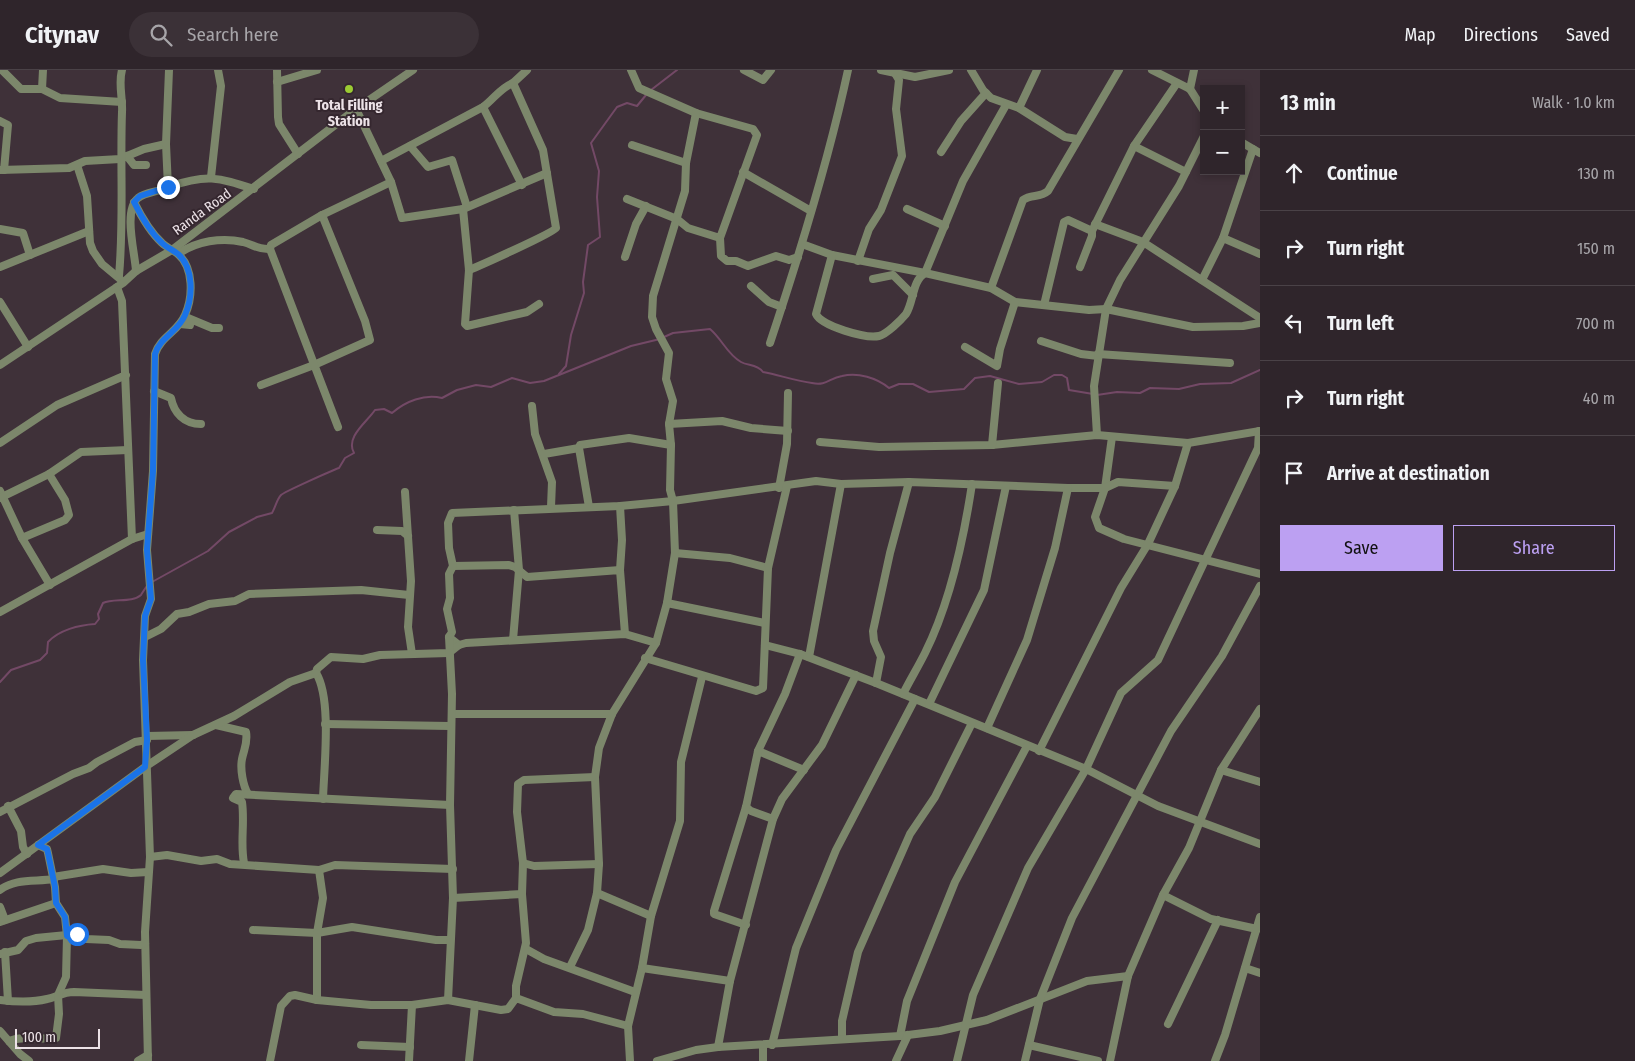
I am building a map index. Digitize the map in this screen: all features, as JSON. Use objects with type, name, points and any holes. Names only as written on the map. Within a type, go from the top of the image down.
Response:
[{"type":"street","points":[[2,70],[21,89],[42,90],[60,98],[122,102]]},
{"type":"street","points":[[42,90],[44,70]]},
{"type":"street","points":[[122,70],[120,82],[124,158],[119,282],[122,301],[126,375],[132,539]]},
{"type":"street","points":[[168,187],[166,144],[169,70]]},
{"type":"street","points":[[211,177],[221,86],[218,70]]},
{"type":"street","points":[[277,70],[279,124],[298,154]]},
{"type":"street","points":[[277,82],[317,70]]},
{"type":"street","name":"Randa Road","points":[[0,365],[119,282],[175,252],[298,154],[412,70]]},
{"type":"street","points":[[381,162],[483,107],[492,101],[503,87],[513,83],[527,70]]},
{"type":"street","points":[[631,70],[638,88],[696,113],[756,131],[757,135],[720,238],[721,256],[727,261],[751,266],[776,256],[789,260],[798,257]]},
{"type":"street","points":[[744,70],[763,80],[771,70]]},
{"type":"street","points":[[770,343],[802,244],[837,121],[848,70]]},
{"type":"street","points":[[881,70],[915,77],[949,70]]},
{"type":"street","points":[[971,70],[986,93],[1006,105],[1019,108],[1065,137],[1077,139]]},
{"type":"street","points":[[1019,108],[1037,70]]},
{"type":"street","points":[[991,288],[1023,200],[1028,196],[1043,195],[1048,191],[1119,70]]},
{"type":"street","points":[[1152,70],[1190,89],[1200,104]]},
{"type":"street","points":[[1190,89],[1194,70]]},
{"type":"street","points":[[858,261],[869,229],[880,210],[902,156],[896,110],[899,80],[893,71]]},
{"type":"street","points":[[469,270],[554,232],[556,228],[543,150],[513,83]]},
{"type":"street","points":[[1080,267],[1092,236],[1093,228],[1134,146],[1177,83]]},
{"type":"street","points":[[941,152],[961,121],[986,93]]},
{"type":"street","points":[[832,255],[816,314],[821,321],[860,335],[880,336],[906,314],[919,277],[925,273],[963,181],[1006,105]]},
{"type":"street","points":[[483,107],[522,185]]},
{"type":"street","points":[[356,110],[391,182],[402,218],[465,208],[547,173]]},
{"type":"street","points":[[570,967],[588,930],[597,892],[599,864],[596,777],[599,748],[612,714],[656,643],[667,604],[675,554],[673,501],[670,490],[672,445],[669,424],[673,401],[666,378],[669,353],[656,329],[652,317],[654,291],[678,219],[685,191],[686,163],[696,113]]},
{"type":"street","points":[[0,121],[8,125],[2,170],[49,170],[77,166],[85,161],[124,158],[144,149],[166,144]]},
{"type":"street","points":[[1097,435],[1094,386],[1106,309],[1114,290],[1170,202],[1200,144]]},
{"type":"street","points":[[1202,280],[1223,238],[1256,151],[1245,144]]},
{"type":"street","points":[[632,145],[686,163]]},
{"type":"street","points":[[410,146],[428,167],[452,160],[465,208],[469,270],[465,324],[467,326],[526,312],[539,304]]},
{"type":"street","points":[[1134,146],[1186,172]]},
{"type":"street","points":[[124,158],[134,165],[146,165]]},
{"type":"street","points":[[77,166],[87,196],[90,243],[96,256],[119,282]]},
{"type":"street","points":[[743,172],[810,211]]},
{"type":"street","points":[[136,272],[130,223],[134,202],[140,196],[189,180],[211,177],[254,189]]},
{"type":"street","points":[[338,427],[270,249],[271,245],[322,215],[391,182]]},
{"type":"street","points":[[627,199],[678,219],[688,228],[720,238]]},
{"type":"street","points":[[134,202],[150,230],[184,262],[190,282],[189,305],[180,324],[157,349],[154,391],[153,471],[147,564],[151,599],[145,616],[143,682],[147,738],[145,767],[150,857],[145,942],[148,1058],[138,1061]]},
{"type":"street","points":[[626,257],[636,224],[646,206]]},
{"type":"street","points":[[907,209],[945,226]]},
{"type":"street","points":[[261,385],[314,366],[370,340],[365,321],[322,215]]},
{"type":"street","points":[[1044,305],[1064,222],[1068,220],[1143,242],[1260,318]]},
{"type":"street","points":[[0,229],[23,233],[30,256]]},
{"type":"street","points":[[0,267],[89,231]]},
{"type":"street","points":[[1223,238],[1260,254]]},
{"type":"street","points":[[175,252],[205,241],[230,240],[246,243],[261,250],[270,249]]},
{"type":"street","points":[[802,244],[832,255],[991,288],[1016,302],[1089,310],[1106,309],[1192,327],[1242,326],[1260,323]]},
{"type":"street","points":[[873,279],[893,275],[913,295]]},
{"type":"street","points":[[752,286],[769,302],[782,307]]},
{"type":"street","points":[[0,302],[28,347]]},
{"type":"street","points":[[965,347],[997,366],[1000,349],[1016,302]]},
{"type":"street","points":[[180,324],[190,325],[188,318],[212,328],[219,328]]},
{"type":"street","points":[[1040,341],[1080,354],[1230,362]]},
{"type":"street","points":[[0,443],[57,406],[126,375]]},
{"type":"street","points":[[992,445],[998,383]]},
{"type":"street","points":[[154,391],[171,398],[176,414],[187,421],[200,424]]},
{"type":"street","points":[[645,658],[702,676],[761,691],[764,688],[768,568],[783,487],[788,431],[788,393]]},
{"type":"street","points":[[532,406],[535,434],[544,454],[552,482],[551,508]]},
{"type":"street","points":[[669,424],[722,421],[751,428],[788,431]]},
{"type":"street","points":[[820,442],[879,447],[992,445],[1097,435],[1188,443],[1259,431],[1258,448],[1207,560],[1158,660],[1121,693],[1086,769],[1028,868],[973,995],[958,1061]]},
{"type":"street","points":[[1112,437],[1105,488],[1094,517],[1099,528],[1124,539],[1260,574]]},
{"type":"street","points":[[544,454],[579,448],[583,444],[629,438],[672,445]]},
{"type":"street","points":[[1039,751],[1121,588],[1148,544],[1175,486],[1188,443]]},
{"type":"street","points":[[579,448],[589,508]]},
{"type":"street","points":[[50,586],[22,538],[1,496],[49,474],[81,452],[128,450]]},
{"type":"street","points":[[22,538],[65,520],[69,516],[65,500],[49,474]]},
{"type":"street","points":[[448,1000],[453,898],[450,805],[450,726],[452,714],[449,653],[449,637],[452,632],[447,609],[450,598],[448,577],[453,566],[449,548],[450,515],[462,511],[620,506],[783,487],[816,481],[841,484],[909,482],[1068,488],[1105,488],[1118,482],[1175,486]]},
{"type":"street","points":[[876,683],[881,657],[874,640],[873,631],[909,482]]},
{"type":"street","points":[[808,657],[841,484]]},
{"type":"street","points":[[903,694],[926,652],[943,605],[966,524],[972,484]]},
{"type":"street","points":[[929,704],[984,590],[1006,486]]},
{"type":"street","points":[[987,728],[1027,640],[1055,548],[1068,488]]},
{"type":"street","points":[[404,492],[411,581],[408,627],[412,654]]},
{"type":"street","points":[[620,506],[622,540],[620,570],[625,634]]},
{"type":"street","points":[[513,640],[519,570],[514,510]]},
{"type":"street","points":[[377,530],[402,531],[408,536]]},
{"type":"street","points":[[0,612],[132,539],[148,534]]},
{"type":"street","points":[[675,554],[730,558],[768,568]]},
{"type":"street","points":[[453,566],[501,564],[515,567],[527,577],[620,570]]},
{"type":"street","points":[[1025,1061],[1040,999],[1068,926],[1138,797],[1171,731],[1222,656],[1260,586]]},
{"type":"street","points":[[145,637],[161,629],[177,614],[189,612],[210,604],[235,601],[249,594],[361,590],[409,595]]},
{"type":"street","points":[[667,604],[766,623]]},
{"type":"street","points":[[323,798],[325,724],[323,688],[316,673],[317,668],[331,657],[363,659],[380,655],[449,653],[459,645],[625,634],[656,643]]},
{"type":"street","points":[[449,637],[459,645]]},
{"type":"street","points":[[765,646],[800,654],[929,704],[1086,769],[1138,797],[1260,844]]},
{"type":"street","points":[[746,925],[717,915],[714,912],[747,811],[758,751],[785,694],[800,654]]},
{"type":"street","points":[[0,873],[145,767],[193,735],[216,725],[290,682],[316,673]]},
{"type":"street","points":[[718,1047],[730,981],[773,819],[782,799],[822,745],[856,675]]},
{"type":"street","points":[[630,1061],[628,1026],[642,968],[651,916],[680,821],[681,762],[702,676]]},
{"type":"street","points":[[772,1045],[796,948],[836,850],[915,699]]},
{"type":"street","points":[[1110,1061],[1128,976],[1163,896],[1189,848],[1221,770],[1260,709]]},
{"type":"street","points":[[452,714],[612,714]]},
{"type":"street","points":[[842,1039],[842,1021],[858,952],[910,834],[935,797],[972,723]]},
{"type":"street","points":[[325,724],[450,726]]},
{"type":"street","points":[[216,725],[246,732],[247,746],[242,762],[243,785],[248,794]]},
{"type":"street","points":[[0,812],[8,806],[72,774],[89,768],[96,762],[135,742],[147,738],[193,735]]},
{"type":"street","points":[[896,1061],[904,1035],[907,1001],[954,882],[1027,746]]},
{"type":"street","points":[[758,751],[804,770]]},
{"type":"street","points":[[1221,770],[1260,782]]},
{"type":"street","points":[[270,1061],[281,1006],[285,1000],[295,995],[317,1000],[372,1005],[412,1005],[448,1000],[508,1009],[516,998],[516,986],[526,948],[522,894],[523,863],[517,812],[518,784],[520,781],[596,777]]},
{"type":"street","points":[[244,863],[241,844],[242,802],[234,800],[233,795],[248,794],[450,805]]},
{"type":"street","points":[[8,806],[21,831],[23,847],[27,854]]},
{"type":"street","points":[[747,811],[773,819]]},
{"type":"street","points":[[9,1041],[19,1037],[42,1040],[56,1038],[59,1014],[58,995],[66,977],[67,936],[65,917],[56,903],[54,878],[47,849],[38,845]]},
{"type":"street","points":[[150,857],[167,855],[202,861],[217,859],[230,864],[244,863],[319,870],[334,866],[453,869]]},
{"type":"street","points":[[523,863],[534,866],[599,864]]},
{"type":"street","points":[[0,890],[17,882],[54,878],[103,869],[131,873],[148,872]]},
{"type":"street","points":[[317,1000],[317,933],[322,898],[319,870]]},
{"type":"street","points":[[597,892],[651,916]]},
{"type":"street","points":[[453,898],[522,894]]},
{"type":"street","points":[[1163,896],[1199,914],[1257,929]]},
{"type":"street","points":[[0,907],[2,921],[56,903]]},
{"type":"street","points":[[1215,1061],[1225,1035],[1260,917]]},
{"type":"street","points":[[1168,1024],[1218,920]]},
{"type":"street","points":[[252,930],[317,933],[352,927],[436,940],[450,940]]},
{"type":"street","points":[[145,942],[141,945],[120,944],[109,940],[86,939],[77,934],[31,940],[18,950],[2,951],[4,1001],[28,1002],[50,999],[64,992],[96,992],[146,996]]},
{"type":"street","points":[[526,948],[544,959],[635,992]]},
{"type":"street","points":[[642,968],[730,981]]},
{"type":"street","points":[[1245,968],[1260,974]]},
{"type":"street","points":[[657,1061],[696,1050],[718,1047],[904,1035],[967,1026],[1008,1013],[1087,980],[1128,976]]},
{"type":"street","points":[[516,998],[554,1012],[583,1014],[628,1026]]},
{"type":"street","points":[[409,1061],[412,1005]]},
{"type":"street","points":[[469,1061],[475,1005]]},
{"type":"street","points":[[0,1031],[30,1061]]},
{"type":"street","points":[[1029,1044],[1098,1061]]},
{"type":"street","points":[[361,1045],[410,1047]]},
{"type":"street","points":[[763,1045],[763,1061]]},
{"type":"waterway","points":[[651,90],[677,70]]},
{"type":"waterway","points":[[559,374],[566,366],[571,335],[584,293],[583,282],[588,245],[600,237],[597,197],[599,171],[591,143],[617,107],[627,103],[637,106],[646,95]]},
{"type":"waterway","points":[[664,337],[673,333],[710,329],[732,355],[741,362],[758,368],[763,372],[817,384],[825,383],[838,377],[861,375],[879,381],[889,388],[899,384],[913,384],[929,392],[964,389],[975,378],[990,376],[1019,384],[1042,382],[1054,375],[1062,375],[1067,378],[1069,390],[1093,394]]},
{"type":"waterway","points":[[152,582],[208,551],[229,532],[257,517],[272,513],[281,495],[284,493],[339,468],[345,458],[354,453],[352,441],[358,430],[375,410],[384,409],[392,413],[403,405],[422,398],[442,398],[457,390],[476,385],[491,387],[512,378],[530,383],[544,381],[631,346],[660,339]]},
{"type":"waterway","points":[[1097,395],[1117,392],[1140,393],[1150,388],[1179,389],[1200,384],[1231,383],[1260,370]]},
{"type":"waterway","points":[[0,682],[11,670],[40,660],[47,653],[48,642],[58,634],[76,627],[95,624],[99,619],[98,614],[103,603],[133,599],[141,595],[148,585]]},
{"type":"place","name":"Total Filling Station","points":[[349,89]]},
{"type":"route","points":[[77,934],[67,936],[65,917],[56,903],[53,872],[47,849],[38,845],[145,767],[147,740],[143,660],[145,616],[151,599],[147,550],[153,471],[155,354],[160,344],[185,317],[189,305],[190,282],[184,262],[178,254],[162,243],[150,230],[134,202],[140,196],[168,187]]}]
